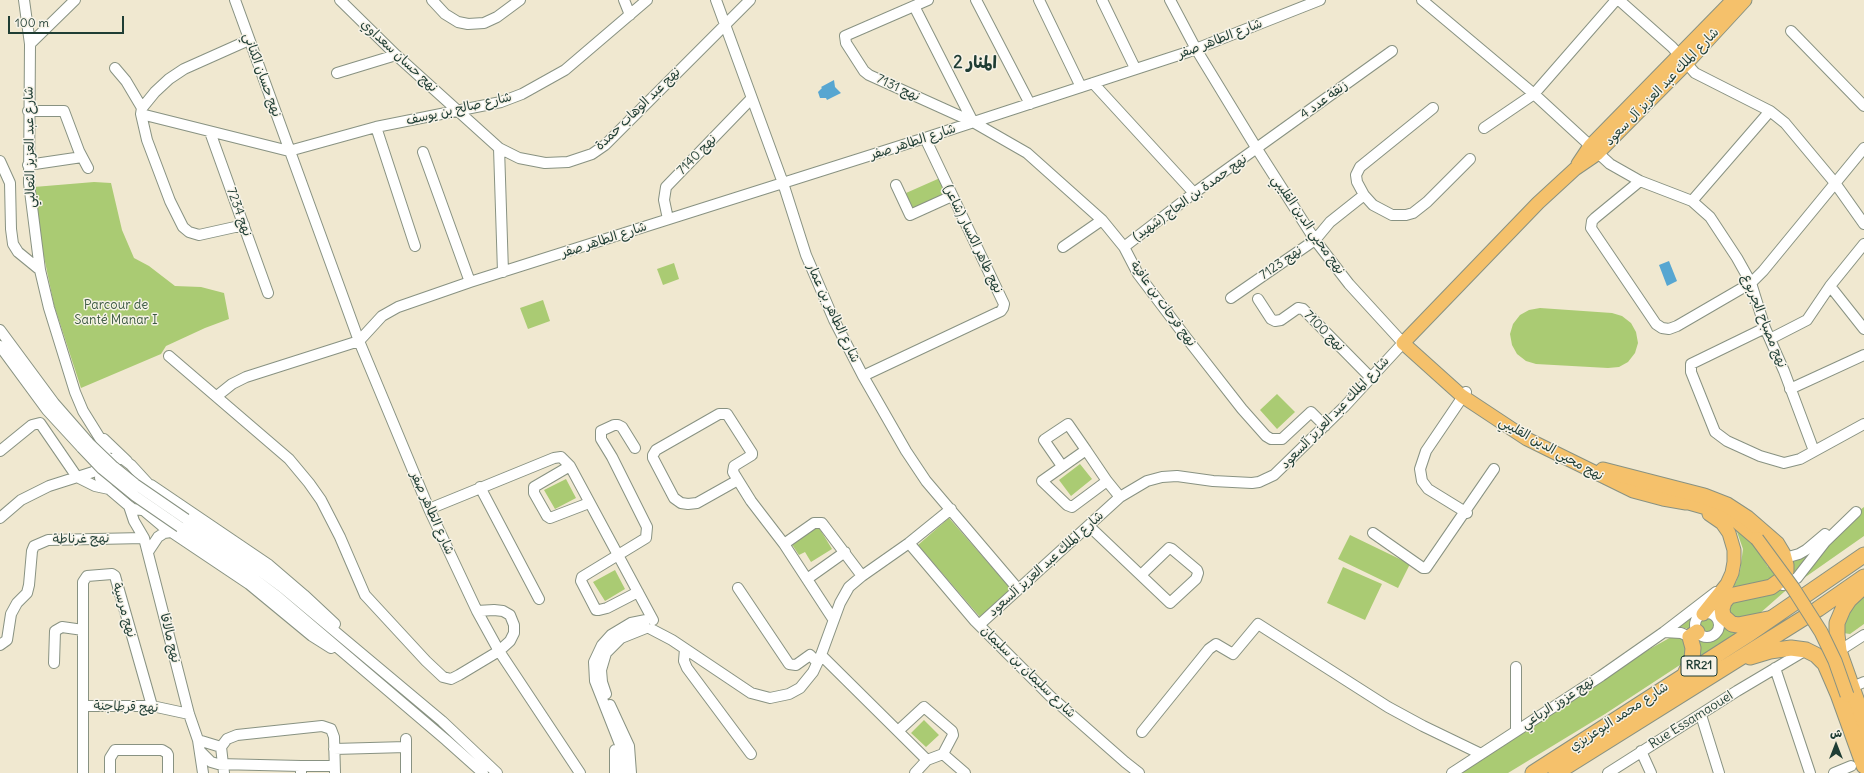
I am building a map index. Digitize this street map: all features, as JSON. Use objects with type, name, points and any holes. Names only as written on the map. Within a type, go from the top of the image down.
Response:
[{"type":"highway","points":[[1603,470],[1704,496],[1727,505],[1747,518],[1777,544],[1785,558],[1785,575],[1779,582],[1771,587],[1729,596],[1722,605],[1720,618],[1738,625],[1775,618]]},
{"type":"highway","name":"شارع محمد البوعزيزي","points":[[1533,773],[1685,674],[1775,618],[1864,555]]},
{"type":"highway","name":"شارع محمد البوعزيزي","points":[[1556,773],[1818,608],[1864,577]]},
{"type":"highway","points":[[1864,586],[1849,600],[1840,616],[1837,635],[1840,651],[1854,688],[1864,721]]},
{"type":"highway","points":[[1685,674],[1692,659],[1696,625]]},
{"type":"highway","points":[[1726,665],[1770,651],[1790,648],[1806,650],[1816,655],[1825,664],[1838,694],[1858,766]]},
{"type":"main road","name":"شارع الملك عبد العزيز آل سعود","points":[[1682,59],[1733,0]]},
{"type":"main road","name":"شارع الملك عبد العزيز آل سعود","points":[[1575,169],[1682,59],[1745,0]]},
{"type":"main road","name":"شارع الملك عبد العزيز آلسعود","points":[[1403,343],[1538,203],[1575,169]]},
{"type":"main road","name":"نهج محيي الدين القليبي","points":[[1403,343],[1429,367],[1464,394],[1533,442],[1620,486],[1652,497],[1686,503],[1717,511],[1737,522],[1757,539],[1793,588],[1821,632],[1835,661],[1854,688],[1864,743]]},
{"type":"main road","name":"نهج محيي الدين القليبي","points":[[1464,394],[1502,418],[1556,448],[1640,486],[1686,503]]},
{"type":"main road","points":[[1652,497],[1709,514],[1722,523],[1729,533],[1734,550],[1732,574],[1727,584],[1696,625]]},
{"type":"street","name":"شارع عبد العزيز الثعالبي","points":[[24,0],[30,44],[28,165],[31,213],[40,270],[49,308],[75,392],[83,410],[106,448],[104,465],[100,478],[109,488]]},
{"type":"street","points":[[30,44],[75,0]]},
{"type":"street","name":"نهج حسان الكناني","points":[[235,0],[359,341]]},
{"type":"street","name":"نهج حسان سعداوي","points":[[340,0],[396,55],[458,110]]},
{"type":"street","points":[[432,0],[445,14],[458,22],[468,24],[484,23],[497,18],[520,0]]},
{"type":"street","points":[[624,0],[630,15]]},
{"type":"street","name":"شارع صالح بن يوسف","points":[[289,151],[376,127],[501,102],[522,94],[545,83],[565,70],[647,0]]},
{"type":"street","name":"شارع الطاهر بن عمار","points":[[716,0],[783,183],[806,255],[834,320],[863,376],[906,451],[926,481],[1018,589]]},
{"type":"street","name":"نهج عبد الوهاب حمدة","points":[[458,110],[499,148],[519,158],[545,163],[568,162],[592,154],[605,145],[724,24],[750,0]]},
{"type":"street","points":[[928,0],[914,6],[973,122]]},
{"type":"street","points":[[976,0],[1030,104]]},
{"type":"street","points":[[1039,0],[1081,87]]},
{"type":"street","points":[[1102,0],[1135,68]]},
{"type":"street","name":"نهج محيي الدين القليبي","points":[[1170,0],[1196,49],[1257,150],[1315,240],[1349,284],[1403,343]]},
{"type":"street","name":"شارع الطاهر صفر","points":[[580,773],[499,651],[477,611],[428,509],[359,341],[382,316],[398,307],[470,282],[925,138],[1196,49],[1320,0]]},
{"type":"street","name":"نهج مصباح الجربوع","points":[[1422,0],[1534,94],[1610,164],[1640,181],[1692,201],[1710,217],[1737,258],[1751,283],[1764,328],[1770,339],[1814,450]]},
{"type":"street","points":[[1484,128],[1534,94],[1616,0]]},
{"type":"street","points":[[1619,0],[1695,73],[1770,111],[1785,123],[1801,140],[1835,183],[1864,224]]},
{"type":"street","name":"نهج 7131","points":[[914,6],[849,33],[845,36],[846,42],[860,66],[869,74],[973,122]]},
{"type":"street","points":[[1791,31],[1862,99]]},
{"type":"street","points":[[141,111],[160,88],[184,69],[249,40]]},
{"type":"street","name":"زنقة عدد 4","points":[[1257,150],[1392,51]]},
{"type":"street","points":[[337,73],[396,55]]},
{"type":"street","points":[[115,68],[126,81],[141,111],[147,140],[170,201],[183,227],[189,232],[199,235],[244,225]]},
{"type":"street","points":[[1093,83],[1194,193]]},
{"type":"street","name":"نهج 7140","points":[[668,219],[664,200],[666,187],[751,99]]},
{"type":"street","points":[[1433,108],[1360,167],[1356,174],[1357,182],[1364,195],[1373,205],[1392,216],[1413,213],[1427,202],[1470,159]]},
{"type":"street","points":[[28,111],[64,111],[82,157],[88,168]]},
{"type":"street","points":[[141,111],[210,132],[289,151]]},
{"type":"street","points":[[1692,201],[1770,111]]},
{"type":"street","name":"نهج فرحات بن عافية","points":[[973,122],[1027,153],[1102,220],[1124,247],[1145,284],[1242,409],[1263,433],[1271,439],[1282,439],[1311,412],[1325,426]]},
{"type":"street","points":[[376,127],[415,246]]},
{"type":"street","name":"نهج 7234","points":[[210,132],[268,293]]},
{"type":"street","name":"نهج طاهر الكسار (شاعر)","points":[[863,376],[1001,311],[1003,308],[1004,304],[925,138]]},
{"type":"street","points":[[499,148],[503,272]]},
{"type":"street","points":[[1640,181],[1595,218],[1591,224],[1593,231],[1656,324],[1662,328],[1669,329],[1677,326],[1751,283],[1763,271],[1864,148]]},
{"type":"street","name":"نهج حمدة بن الحاج (شهيد)","points":[[1124,247],[1194,193],[1257,150]]},
{"type":"street","points":[[423,152],[470,282]]},
{"type":"street","points":[[28,165],[82,157]]},
{"type":"street","points":[[0,161],[10,183],[11,229],[14,244],[18,252],[40,270]]},
{"type":"street","points":[[896,185],[910,215],[952,196]]},
{"type":"street","name":"نهج 7123","points":[[1231,298],[1315,240],[1330,222],[1364,195]]},
{"type":"street","points":[[1063,247],[1102,220]]},
{"type":"street","points":[[1770,339],[1807,320],[1830,286],[1864,244]]},
{"type":"street","points":[[1830,286],[1864,329]]},
{"type":"street","name":"نهج 7100","points":[[1258,299],[1271,319],[1275,321],[1281,320],[1298,308],[1303,309],[1371,378]]},
{"type":"street","points":[[1764,328],[1691,364],[1691,372],[1710,423],[1720,436],[1769,460],[1784,463],[1792,462],[1864,424]]},
{"type":"street","points":[[0,330],[85,446]]},
{"type":"street","points":[[217,396],[232,384],[246,377],[359,341]]},
{"type":"street","name":"شارع الملك عبد العزيز آلسعود","points":[[979,625],[1120,497],[1147,481],[1162,477],[1177,476],[1228,482],[1259,482],[1274,475],[1280,471],[1325,426],[1403,343]]},
{"type":"street","points":[[0,346],[47,410],[85,446],[135,484],[179,526],[257,580],[483,773]]},
{"type":"street","points":[[1790,389],[1864,355]]},
{"type":"street","points":[[169,356],[217,396],[289,460],[310,483],[321,500],[340,537],[365,595],[437,673],[451,679],[499,651],[510,640],[514,633],[514,625],[510,616],[503,612],[494,610],[477,611]]},
{"type":"street","points":[[1464,394],[1426,451],[1421,460],[1420,469],[1422,481],[1428,489],[1465,512]]},
{"type":"street","points":[[738,480],[697,503],[681,503],[674,498],[653,458],[653,455],[656,450],[718,414],[727,414],[752,453],[752,455],[734,466],[733,472],[738,480],[751,501],[784,544],[833,619]]},
{"type":"street","points":[[0,451],[32,425],[40,423],[77,477],[95,486],[109,488],[129,506],[179,526],[264,573],[442,721],[497,773]]},
{"type":"street","points":[[1062,466],[1044,440],[1068,424],[1106,481],[1120,497]]},
{"type":"street","points":[[635,448],[622,427],[614,425],[601,431],[601,439],[612,457],[647,527],[646,538],[582,577],[581,580],[583,587],[596,610],[607,608],[638,592]]},
{"type":"street","name":"شارع عبد العزيز الثعالبي","points":[[94,428],[151,485],[269,565],[329,618],[350,643]]},
{"type":"street","points":[[1086,450],[1042,481],[1070,506],[1075,505],[1106,481]]},
{"type":"street","points":[[428,509],[554,458],[561,457],[570,466],[617,556],[638,592],[650,624],[751,693],[770,698],[783,696],[800,688],[809,678],[819,659],[840,603],[849,587],[862,576],[910,543],[951,509]]},
{"type":"street","points":[[0,518],[21,500],[49,486],[93,472],[111,459],[119,458],[131,465]]},
{"type":"street","points":[[570,466],[534,487],[534,493],[547,516],[550,518],[589,502]]},
{"type":"street","points":[[1373,533],[1423,568],[1429,567],[1494,469]]},
{"type":"street","points":[[142,510],[150,506],[154,498],[151,485]]},
{"type":"street","points":[[480,487],[539,599]]},
{"type":"street","name":"نهج مالاقا","points":[[129,506],[134,521],[144,538],[148,552],[189,714],[198,740],[203,773]]},
{"type":"street","points":[[142,510],[144,538]]},
{"type":"street","points":[[1785,558],[1795,556],[1806,550],[1837,524],[1860,510]]},
{"type":"street","points":[[1771,587],[1785,584],[1797,578],[1824,542],[1860,510]]},
{"type":"street","points":[[784,544],[814,523],[818,522],[825,526],[862,576]]},
{"type":"street","points":[[148,552],[158,537],[179,526]]},
{"type":"street","points":[[1089,526],[1170,603],[1196,579],[1198,573],[1192,566],[1169,548],[1141,575]]},
{"type":"street","name":"نهج غرناطة","points":[[0,645],[7,640],[11,614],[17,603],[27,593],[32,551],[34,546],[48,540],[144,538]]},
{"type":"street","name":"شارع سليمان بن سليمان","points":[[910,543],[979,625],[1050,696],[1139,773]]},
{"type":"street","points":[[807,579],[845,552]]},
{"type":"street","name":"نهج مرسية","points":[[83,706],[84,580],[87,576],[112,574],[116,579],[152,706]]},
{"type":"street","name":"نهج عزوز الرباعي","points":[[1452,773],[1667,630],[1727,584]]},
{"type":"street","points":[[738,588],[789,664],[796,665],[810,654],[819,659],[928,760]]},
{"type":"street","points":[[1667,630],[1681,633],[1696,625],[1710,614],[1720,618],[1718,630],[1711,637],[1702,636],[1696,625]]},
{"type":"street","points":[[623,771],[616,761],[614,743],[596,696],[594,662],[602,645],[611,635],[624,626],[650,624]]},
{"type":"street","points":[[623,771],[629,746],[610,705],[601,676],[602,664],[606,653],[621,638],[650,624]]},
{"type":"street","points":[[1142,732],[1209,648],[1216,644],[1233,654],[1258,624],[1390,708],[1481,754]]},
{"type":"street","name":"نهج عزوز الرباعي","points":[[1667,630],[1696,625]]},
{"type":"street","points":[[54,663],[55,631],[62,627],[83,630]]},
{"type":"street","points":[[1840,651],[1864,635]]},
{"type":"street","points":[[685,648],[684,661],[687,668],[751,754]]},
{"type":"street","name":"Rue Essamaouel","points":[[1608,773],[1641,751],[1806,650]]},
{"type":"street","points":[[1770,651],[1776,653],[1777,656],[1775,668],[1810,773]]},
{"type":"street","points":[[1516,667],[1516,730]]},
{"type":"street","name":"نهج قرطاجنة","points":[[83,773],[83,706],[152,706],[189,714]]},
{"type":"street","points":[[898,731],[922,707],[928,708],[953,733],[943,754],[928,760],[915,773]]},
{"type":"street","points":[[1701,714],[1720,773]]},
{"type":"street","points":[[200,751],[211,762],[224,769],[335,769],[334,737],[330,729],[322,726],[237,735],[227,739],[221,747],[224,769]]},
{"type":"street","points":[[198,740],[221,747]]},
{"type":"street","points":[[334,749],[406,743],[406,773]]},
{"type":"street","points":[[110,773],[110,758],[115,750],[162,750],[168,755],[168,773]]},
{"type":"street","points":[[1641,751],[1651,773]]},
{"type":"street","points":[[943,754],[965,773]]},
{"type":"street","points":[[1834,773],[1858,766]]},
{"type":"green space","points":[[940,178],[946,193],[912,209],[906,193]]},
{"type":"green space","name":"Parcour de Santé Manar I","points":[[94,182],[111,183],[122,230],[134,258],[149,266],[175,286],[201,287],[224,293],[229,319],[166,346],[161,354],[81,388],[54,305],[38,228],[34,187]]},
{"type":"green space","points":[[674,263],[679,279],[663,285],[657,269]]},
{"type":"green space","points":[[543,300],[550,321],[528,329],[520,308]]},
{"type":"green space","points":[[1540,308],[1612,313],[1622,316],[1631,323],[1636,332],[1638,343],[1635,353],[1628,362],[1619,367],[1608,368],[1536,364],[1526,361],[1517,354],[1512,345],[1510,334],[1513,324],[1520,315],[1529,310]]},
{"type":"green space","points":[[1277,394],[1295,412],[1277,429],[1260,410]]},
{"type":"green space","points":[[1080,464],[1092,479],[1071,496],[1059,480]]},
{"type":"green space","points":[[566,479],[576,498],[555,509],[544,490]]},
{"type":"green space","points":[[1864,507],[1864,536],[1784,592],[1741,630],[1695,660],[1689,629],[1676,626],[1736,582],[1740,571],[1743,549],[1736,529],[1741,530],[1756,547],[1768,567],[1806,549]]},
{"type":"green space","points":[[949,518],[1011,589],[980,617],[918,545]]},
{"type":"green space","points":[[818,526],[832,549],[811,562],[805,552],[799,555],[791,543]]},
{"type":"green space","points":[[1350,535],[1410,564],[1398,588],[1338,559]]},
{"type":"green space","points":[[1343,567],[1382,584],[1365,620],[1327,603]]},
{"type":"green space","points":[[615,570],[625,589],[605,601],[593,582]]},
{"type":"green space","points":[[1864,591],[1864,624],[1850,634],[1843,633],[1845,615]]},
{"type":"green space","points":[[1673,636],[1687,640],[1686,661],[1605,714],[1508,773],[1458,773],[1605,674]]},
{"type":"green space","points":[[924,720],[939,735],[926,747],[911,733]]},
{"type":"water","points":[[834,80],[835,87],[841,93],[827,100],[826,98],[820,98],[818,92],[822,88],[821,87]]},
{"type":"water","points":[[1669,261],[1677,281],[1667,286],[1659,265]]},
{"type":"district","name":"المنار 2","points":[[975,63]]}]
